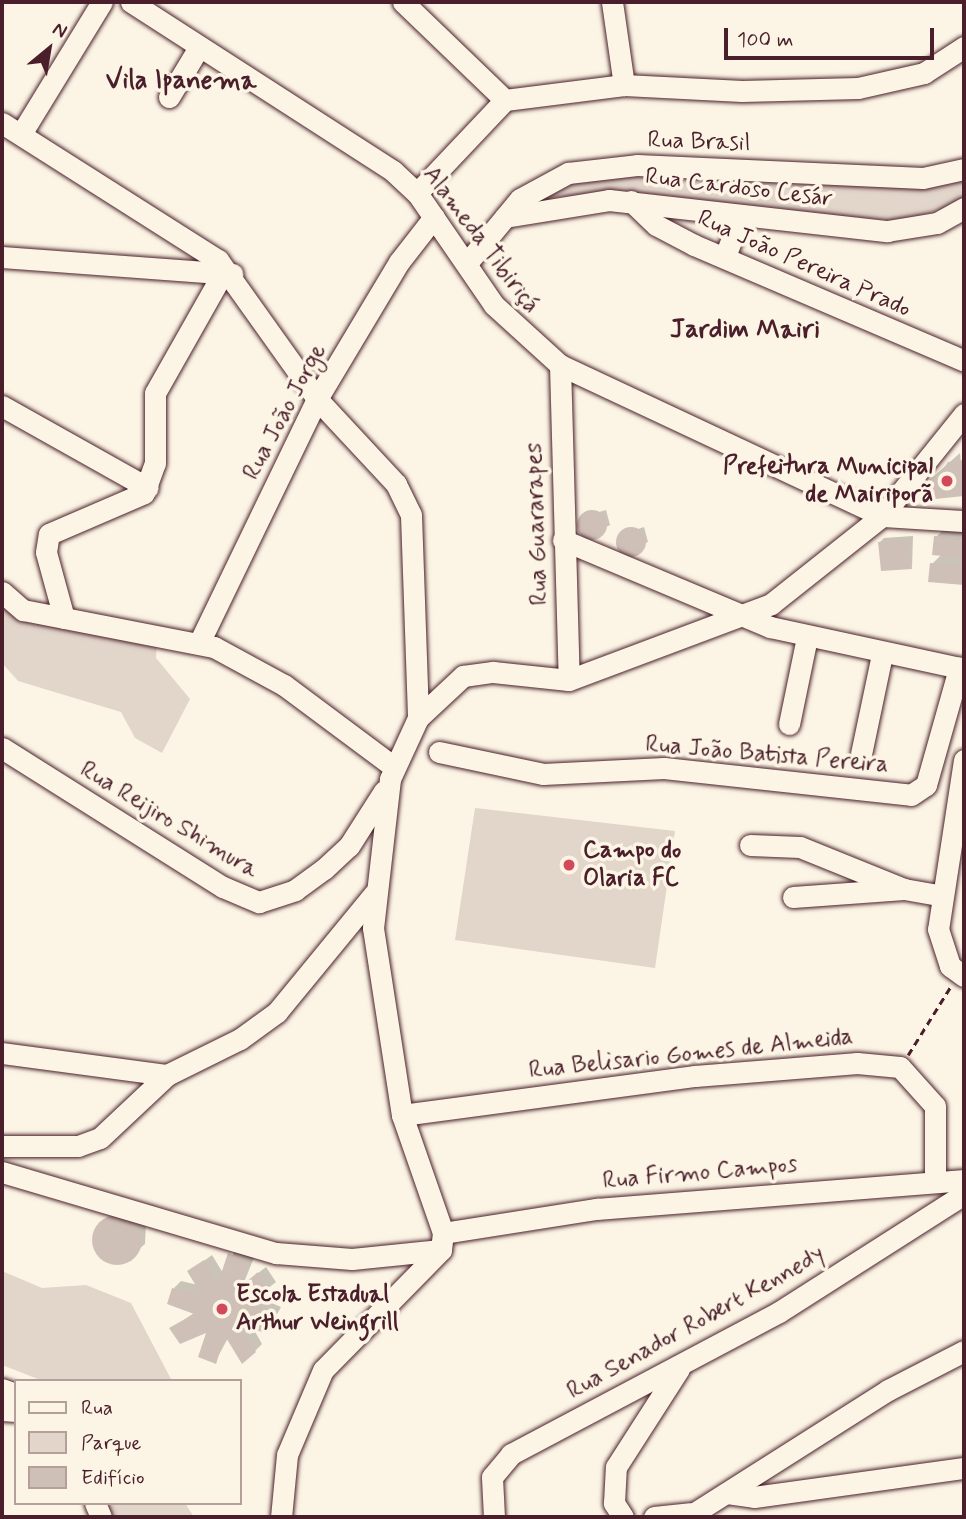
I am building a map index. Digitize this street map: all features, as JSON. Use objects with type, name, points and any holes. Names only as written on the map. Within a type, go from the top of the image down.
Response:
[{"type":"street","points":[[21,134],[102,2]]},
{"type":"street","name":"Alameda Tibiriçá","points":[[131,2],[417,193],[519,334],[560,365],[882,516],[964,521]]},
{"type":"street","points":[[403,2],[505,100]]},
{"type":"street","points":[[612,2],[624,85]]},
{"type":"street","points":[[169,97],[199,47]]},
{"type":"street","points":[[417,193],[505,100],[624,85],[743,92],[858,88],[924,73],[964,47]]},
{"type":"street","points":[[2,123],[194,241],[227,274],[317,398],[396,484],[411,515],[418,718]]},
{"type":"street","name":"Rua Brasil","points":[[467,263],[505,217],[547,180],[597,168],[897,179],[964,169]]},
{"type":"street","name":"Rua Cardoso Cesár","points":[[505,217],[582,200],[631,201],[887,231],[937,223],[964,208]]},
{"type":"street","name":"Rua João Pereira Prado","points":[[631,201],[670,234],[964,361]]},
{"type":"street","points":[[726,256],[741,216]]},
{"type":"street","name":"Rua João Jorge","points":[[199,643],[317,398],[399,262],[434,217]]},
{"type":"street","points":[[2,257],[227,274]]},
{"type":"street","points":[[64,618],[46,552],[49,534],[64,522],[125,506],[148,488],[155,463],[155,393],[227,274]]},
{"type":"street","name":"Rua Guararapes","points":[[560,365],[569,680]]},
{"type":"street","points":[[2,406],[148,488]]},
{"type":"street","points":[[418,718],[463,676],[493,672],[569,680],[747,617],[882,516],[964,414]]},
{"type":"street","points":[[563,540],[747,617],[807,637],[961,669]]},
{"type":"street","points":[[2,592],[12,606],[199,643],[284,685],[392,773],[375,892],[375,953],[402,1115],[442,1242],[358,1327],[323,1370],[287,1455],[281,1517]]},
{"type":"street","points":[[789,724],[807,637]]},
{"type":"street","points":[[861,754],[882,653]]},
{"type":"street","name":"Rua João Batista Pereira","points":[[439,752],[543,774],[664,768],[911,796],[926,785],[961,669]]},
{"type":"street","name":"Rua Reijiro Shimura","points":[[2,748],[223,887],[259,902],[295,890],[324,869],[367,822],[418,718]]},
{"type":"street","points":[[961,975],[944,953],[939,895],[964,760]]},
{"type":"street","points":[[750,845],[800,847],[904,889],[939,895]]},
{"type":"street","points":[[793,897],[904,889]]},
{"type":"street","points":[[2,1146],[89,1143],[167,1075],[240,1039],[277,1012],[375,892]]},
{"type":"street","points":[[2,1053],[167,1075]]},
{"type":"street","name":"Rua Belisario Gomes de Almeida","points":[[402,1115],[719,1074],[857,1063],[901,1067]]},
{"type":"street","points":[[901,1067],[935,1106],[935,1179]]},
{"type":"street","name":"Rua Firmo Campos","points":[[2,1172],[276,1253],[352,1259],[597,1209],[935,1179],[964,1180]]},
{"type":"street","name":"Rua Senador Robert Kennedy","points":[[494,1517],[492,1476],[511,1454],[679,1368],[964,1194]]},
{"type":"street","points":[[654,1517],[689,1515],[888,1390],[964,1351]]},
{"type":"street","points":[[622,1517],[614,1503],[616,1467],[679,1368]]},
{"type":"street","points":[[727,1493],[754,1497],[964,1468]]},
{"type":"path","points":[[901,1067],[961,975]]},
{"type":"green space","points":[[603,171],[964,173],[964,201],[904,222],[610,193],[539,198],[546,186]]},
{"type":"green space","points":[[2,596],[157,639],[156,658],[190,699],[162,753],[135,738],[121,712],[18,681],[2,663]]},
{"type":"green space","name":"Campo do Olaria FC","points":[[475,808],[675,831],[655,968],[455,940]]},
{"type":"green space","points":[[2,1271],[42,1288],[86,1285],[131,1303],[171,1379],[38,1379],[2,1365]]},
{"type":"green space","points":[[102,1505],[186,1505],[194,1517],[108,1517]]},
{"type":"building","name":"Prefeitura Municipal de Mairiporã","points":[[964,460],[964,496],[926,500],[924,482],[937,479],[948,462]]},
{"type":"building","points":[[592,510],[603,514],[607,525],[603,536],[592,540],[581,536],[577,525],[581,514]]},
{"type":"building","points":[[631,527],[637,528],[645,536],[645,548],[637,556],[631,557],[625,556],[617,548],[616,542],[617,536],[625,528]]},
{"type":"building","points":[[934,536],[964,539],[964,558],[932,555]]},
{"type":"building","points":[[909,540],[912,569],[881,571],[878,542]]},
{"type":"building","points":[[930,563],[964,566],[964,585],[928,582]]},
{"type":"building","points":[[117,1215],[134,1223],[142,1240],[134,1257],[117,1265],[100,1257],[92,1240],[100,1223]]},
{"type":"building","name":"Escola Estadual Arthur Weingrill","points":[[228,1253],[249,1262],[239,1288],[258,1272],[270,1291],[250,1304],[275,1315],[268,1333],[241,1327],[256,1352],[242,1364],[225,1336],[216,1364],[198,1357],[206,1333],[180,1344],[169,1328],[194,1314],[167,1304],[172,1288],[201,1294],[187,1271],[204,1260],[218,1283]]},
{"type":"place","name":"Prefeitura Municipal de Mairiporã","points":[[947,481]]},
{"type":"place","name":"Campo do Olaria FC","points":[[569,865]]},
{"type":"place","name":"Escola Estadual Arthur Weingrill","points":[[222,1309]]},
{"type":"district","name":"Vila Ipanema","points":[[181,82]]},
{"type":"district","name":"Jardim Mairi","points":[[745,331]]}]
